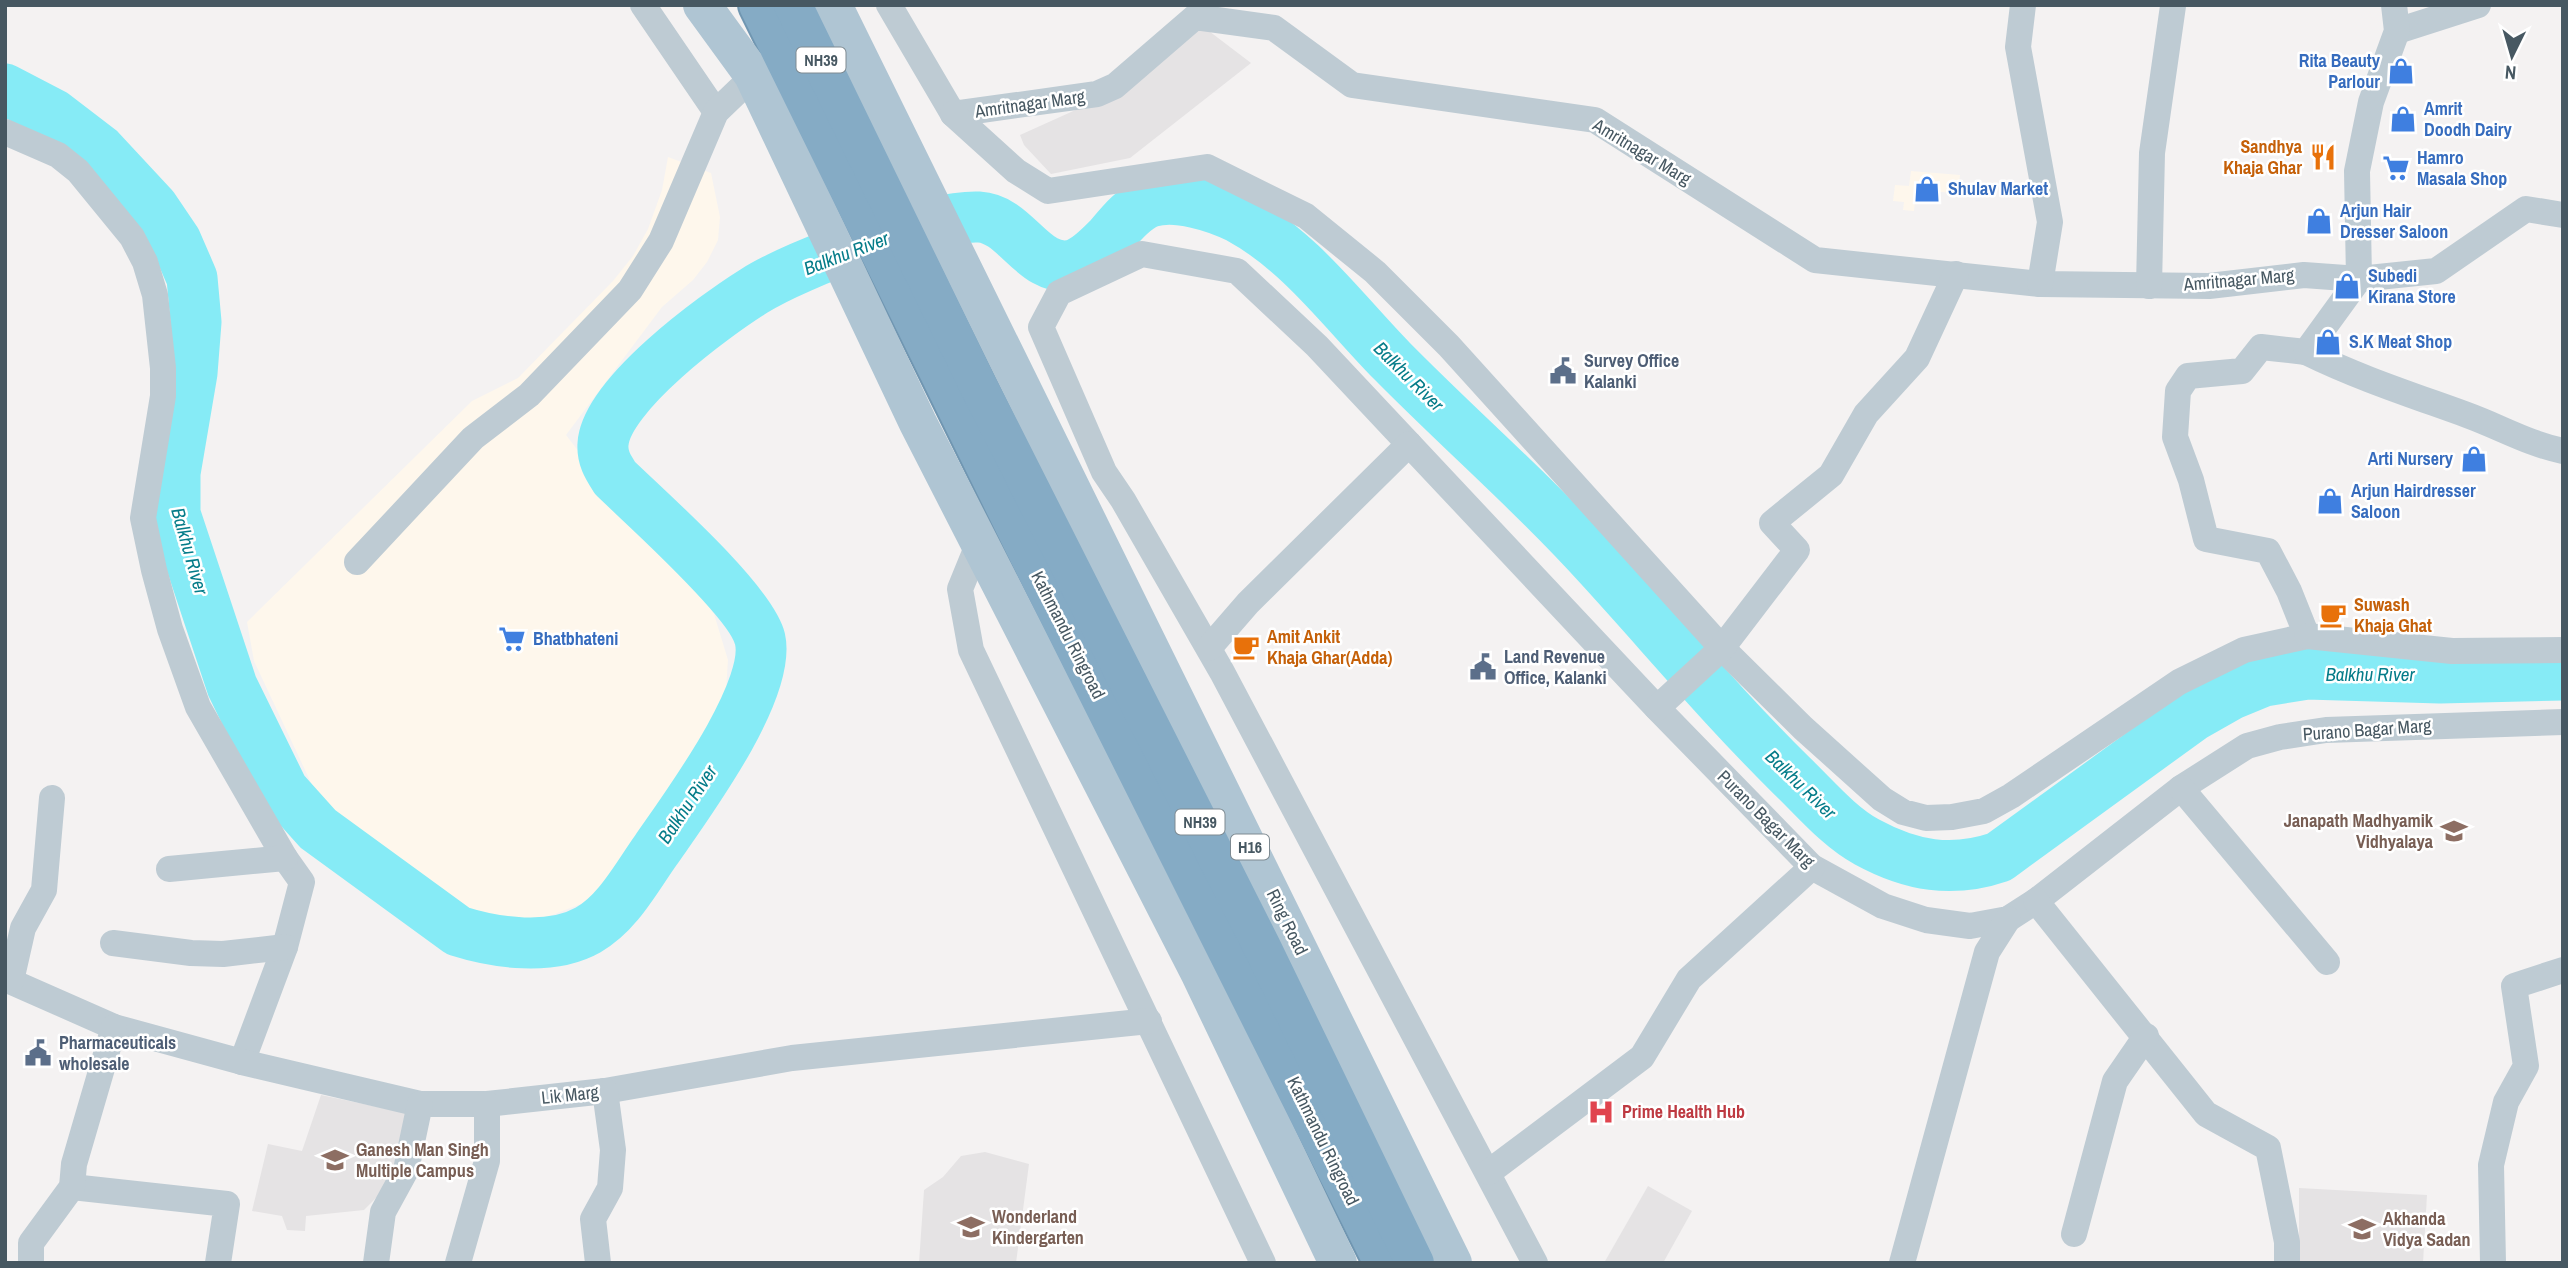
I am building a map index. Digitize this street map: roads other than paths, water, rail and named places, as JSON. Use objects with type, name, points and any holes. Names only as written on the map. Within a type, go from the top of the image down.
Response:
[{"type":"highway","name":"Kathmandu Ringroad","points":[[758,5],[817,19],[833,123],[980,385],[1262,947],[1415,1263]]},
{"type":"highway","name":"Kathmandu Ringroad","points":[[980,385],[1383,1263]]},
{"type":"main road","points":[[702,5],[753,75],[833,123],[918,423],[1193,960],[1339,1263]]},
{"type":"main road","name":"Ring Road","points":[[980,385],[1042,433],[1167,678],[1453,1263]]},
{"type":"street","points":[[643,5],[716,112]]},
{"type":"street","points":[[2023,5],[2018,47],[2050,222],[2040,284]]},
{"type":"street","points":[[2306,352],[2359,279],[2357,171],[2371,102],[2396,18],[2478,5]]},
{"type":"street","points":[[2150,285],[2152,153],[2173,6]]},
{"type":"street","name":"Amritnagar Marg","points":[[897,8],[953,114],[1097,94],[1115,86],[1195,18],[1274,28],[1352,85],[1595,120],[1815,260],[2040,284],[2209,286],[2304,275],[2359,279],[2436,271],[2526,209],[2563,215]]},
{"type":"street","points":[[357,562],[473,438],[529,395],[630,290],[661,241],[716,112],[753,75],[817,19]]},
{"type":"street","points":[[953,114],[1016,171],[1048,191],[1207,167],[1306,216],[1375,272],[1449,346],[1720,650],[1882,799],[1903,812],[1939,817],[1984,811],[2011,796],[2190,676],[2244,650],[2307,636],[2452,651],[2563,650]]},
{"type":"street","points":[[5,132],[58,155],[78,171],[132,237],[145,262],[155,295],[163,368],[163,396],[143,518],[154,570],[170,629],[198,707],[285,858],[302,882],[285,947],[242,1062]]},
{"type":"street","name":"Purano Bagar Marg","points":[[1209,648],[1124,500],[1104,472],[1041,327],[1059,293],[1142,254],[1237,271],[1317,346],[1663,703],[1812,867],[1883,906],[1926,920],[1970,926],[2008,919],[2036,901],[2181,788],[2247,746],[2280,737],[2326,730],[2563,723]]},
{"type":"street","points":[[1663,703],[1720,650],[1797,550],[1772,523],[1831,475],[1866,414],[1917,358],[1956,274]]},
{"type":"street","points":[[2307,636],[2289,591],[2268,551],[2206,539],[2191,480],[2175,437],[2178,391],[2188,376],[2242,371],[2261,347],[2306,352],[2356,377],[2470,416],[2539,446],[2563,451]]},
{"type":"street","points":[[1409,443],[1248,603],[1209,648],[1535,1263]]},
{"type":"street","points":[[980,540],[960,589],[971,650],[1263,1263]]},
{"type":"street","points":[[2181,788],[2327,962]]},
{"type":"street","points":[[8,980],[23,929],[44,890],[52,798]]},
{"type":"street","points":[[169,870],[285,858]]},
{"type":"street","points":[[1489,1172],[1642,1057],[1689,979],[1812,867]]},
{"type":"street","points":[[2036,901],[2206,1114],[2268,1148],[2287,1242],[2287,1263]]},
{"type":"street","points":[[1902,1263],[1987,952],[2008,919]]},
{"type":"street","points":[[113,943],[191,953],[223,954],[285,947]]},
{"type":"street","points":[[2493,1263],[2491,1165],[2506,1102],[2526,1066],[2514,986],[2563,970]]},
{"type":"street","name":"Lik Marg","points":[[8,980],[114,1027],[242,1062],[420,1104],[487,1104],[605,1091],[792,1058],[1149,1021]]},
{"type":"street","points":[[32,1263],[31,1243],[72,1187],[74,1164],[114,1027]]},
{"type":"street","points":[[2074,1234],[2115,1081],[2146,1036]]},
{"type":"street","points":[[598,1263],[593,1219],[610,1188],[613,1150],[605,1091]]},
{"type":"street","points":[[376,1263],[383,1212],[407,1170],[420,1104]]},
{"type":"street","points":[[458,1263],[487,1161],[487,1104]]},
{"type":"street","points":[[72,1187],[227,1205],[218,1263]]},
{"type":"waterway","name":"Balkhu River","points":[[5,89],[53,114],[100,150],[153,207],[176,241],[192,278],[196,322],[192,373],[175,473],[175,514],[232,686],[283,790],[318,829],[458,931],[489,939],[541,943],[573,937],[599,923],[617,905],[723,748],[753,688],[760,661],[760,639],[738,602],[696,556],[615,478],[606,462],[603,444],[609,424],[622,403],[689,337],[754,291],[801,267],[864,243],[956,218],[979,217],[992,220],[1047,262],[1059,266],[1073,265],[1083,260],[1101,246],[1132,213],[1150,202],[1160,200],[1183,200],[1219,209],[1261,232],[1302,265],[1392,361],[1549,514],[1742,725],[1828,812],[1867,842],[1916,862],[1965,865],[1999,857],[2193,716],[2230,695],[2264,681],[2307,674],[2440,678],[2563,675]]},
{"type":"place","name":"Rita Beauty Parlour","points":[[2401,71]]},
{"type":"place","name":"Amrit Doodh Dairy","points":[[2403,119]]},
{"type":"place","name":"Sandhya Khaja Ghar","points":[[2323,157]]},
{"type":"place","name":"Hamro Masala Shop","points":[[2396,168]]},
{"type":"place","name":"Shulav Market","points":[[1927,189]]},
{"type":"place","name":"Arjun Hair Dresser Saloon","points":[[2319,221]]},
{"type":"place","name":"Subedi Kirana Store","points":[[2347,286]]},
{"type":"place","name":"S.K Meat Shop","points":[[2328,342]]},
{"type":"place","name":"Survey Office Kalanki","points":[[1563,371]]},
{"type":"place","name":"Arti Nursery","points":[[2474,459]]},
{"type":"place","name":"Arjun Hairdresser Saloon","points":[[2330,501]]},
{"type":"place","name":"Suwash Khaja Ghat","points":[[2333,615]]},
{"type":"place","name":"Bhatbhateni","points":[[512,639]]},
{"type":"place","name":"Amit Ankit Khaja Ghar(Adda)","points":[[1246,647]]},
{"type":"place","name":"Land Revenue Office, Kalanki","points":[[1483,667]]},
{"type":"place","name":"Janapath Madhyamik Vidhyalaya","points":[[2454,831]]},
{"type":"place","name":"Pharmaceuticals wholesale","points":[[38,1053]]},
{"type":"place","name":"Prime Health Hub","points":[[1601,1112]]},
{"type":"place","name":"Ganesh Man Singh Multiple Campus","points":[[335,1160]]},
{"type":"place","name":"Wonderland Kindergarten","points":[[971,1227]]},
{"type":"place","name":"Akhanda Vidya Sadan","points":[[2362,1229]]}]
